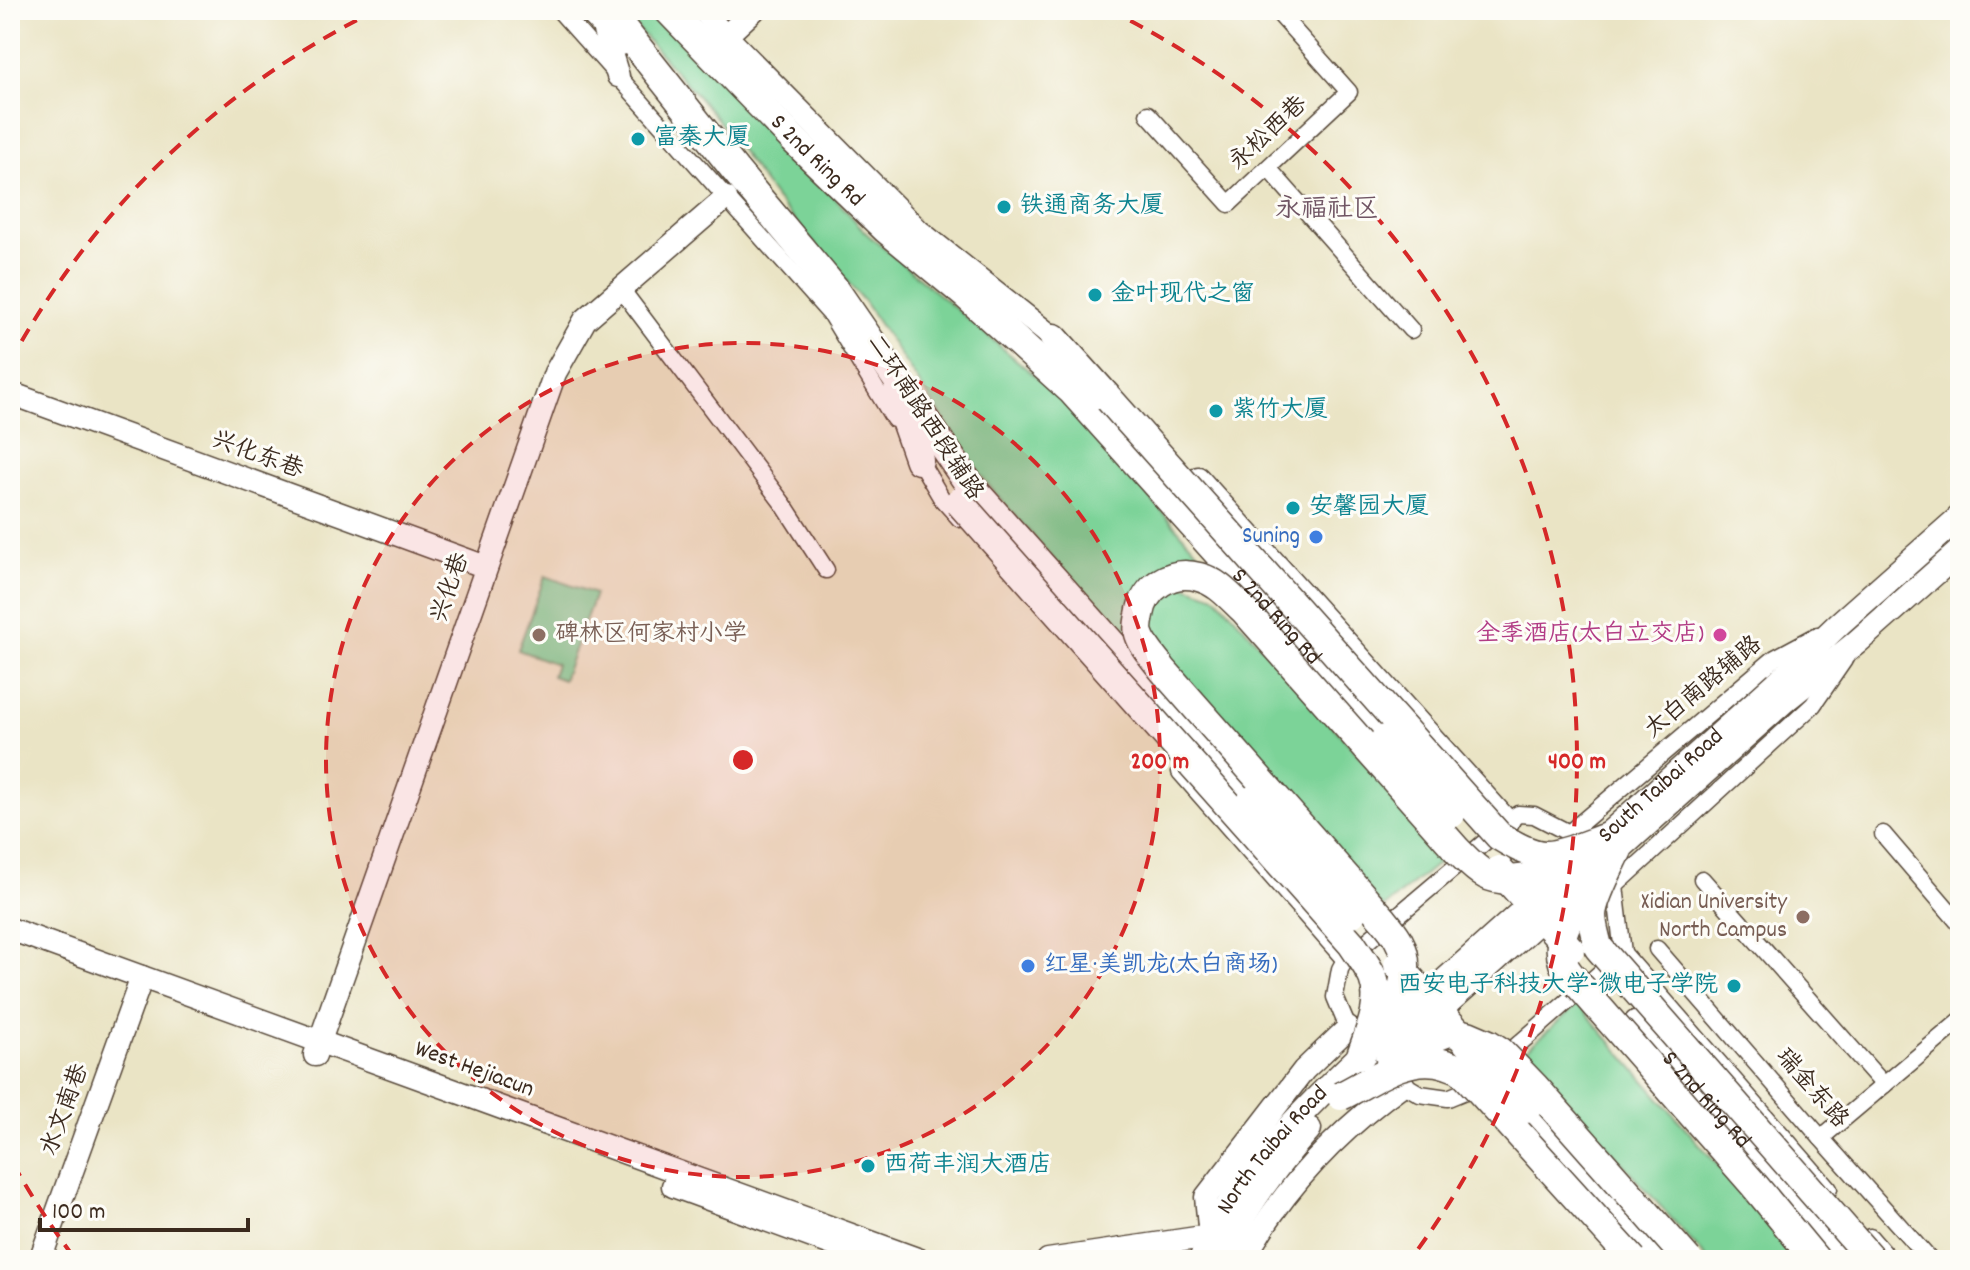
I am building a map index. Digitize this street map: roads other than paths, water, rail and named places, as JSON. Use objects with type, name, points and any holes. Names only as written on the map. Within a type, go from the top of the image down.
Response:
[{"type":"highway","name":"S 2nd Ring Rd","points":[[668,10],[794,140],[886,229],[967,296],[1071,390],[1285,626],[1846,1260]]},
{"type":"highway","points":[[600,15],[694,119],[834,288],[884,361],[965,494],[1352,944],[1374,981],[1376,1054]]},
{"type":"highway","points":[[1054,338],[1499,836],[1527,851],[1545,855],[1568,850],[1604,859]]},
{"type":"highway","points":[[884,361],[919,460]]},
{"type":"highway","points":[[965,494],[1182,721],[1516,1098],[1675,1255]]},
{"type":"highway","points":[[1376,1054],[1405,978],[1406,961],[1399,940],[1146,648],[1138,631],[1142,604],[1152,588],[1171,577],[1182,575],[1199,577],[1216,584],[1244,610],[1457,850],[1489,877],[1532,877],[1604,859]]},
{"type":"highway","points":[[1244,610],[1285,626],[1289,662]]},
{"type":"highway","points":[[1163,670],[1182,721],[1230,745]]},
{"type":"highway","points":[[1604,859],[1565,928],[1560,941],[1563,965],[1816,1260]]},
{"type":"highway","points":[[1604,859],[1592,914],[1598,947],[1872,1260]]},
{"type":"highway","points":[[1376,1054],[1449,1032],[1468,1035],[1500,1051],[1535,1087],[1675,1255]]},
{"type":"highway","points":[[1341,1096],[1404,1064],[1421,1060],[1440,1062],[1461,1070],[1633,1260]]},
{"type":"highway","points":[[1754,1185],[1790,1198],[1797,1236]]},
{"type":"main road","name":"South Taibai Road","points":[[1376,1054],[1604,859],[1781,692],[1840,623],[1960,517]]},
{"type":"main road","name":"South Taibai Road","points":[[1781,692],[1856,643],[1960,551]]},
{"type":"main road","name":"North Taibai Road","points":[[1222,1260],[1227,1246],[1259,1194],[1297,1142],[1376,1054]]},
{"type":"main road","name":"North Taibai Road","points":[[1201,1260],[1210,1236],[1267,1152],[1321,1094],[1376,1054]]},
{"type":"street","name":"二环南路西段辅路","points":[[559,10],[831,315],[942,499],[1345,960]]},
{"type":"street","points":[[720,20],[754,10]]},
{"type":"street","name":"永松西巷","points":[[1148,114],[1229,204],[1349,92],[1276,10]]},
{"type":"street","points":[[600,15],[618,76]]},
{"type":"street","points":[[720,20],[794,140]]},
{"type":"street","points":[[720,20],[919,231],[1118,388],[1508,822]]},
{"type":"street","points":[[1268,168],[1411,330]]},
{"type":"street","name":"兴化巷","points":[[317,1048],[555,373],[585,320],[726,198]]},
{"type":"street","points":[[621,289],[784,505],[826,570]]},
{"type":"street","name":"兴化东巷","points":[[10,393],[486,567]]},
{"type":"street","name":"太白南路辅路","points":[[1569,833],[1775,658],[1840,623]]},
{"type":"street","points":[[1604,859],[1813,705],[1856,643]]},
{"type":"street","points":[[1623,953],[1465,1091],[1448,1098],[1420,1094],[1403,1084],[1348,1028],[1335,997],[1340,969],[1345,960],[1518,814],[1534,815],[1569,833],[1604,859],[1623,953],[1890,1260]]},
{"type":"street","points":[[1883,834],[1960,924]]},
{"type":"street","points":[[1702,879],[1884,1085]]},
{"type":"street","name":"West Hejiacun","points":[[10,929],[139,984]]},
{"type":"street","name":"West Hejiacun","points":[[10,945],[139,984],[920,1260]]},
{"type":"street","name":"瑞金东路","points":[[1657,949],[1930,1260]]},
{"type":"street","name":"水文南巷","points":[[40,1260],[139,984]]},
{"type":"street","points":[[1821,1138],[1960,1021]]},
{"type":"street","points":[[1048,1260],[1210,1236],[1206,1197],[1304,1070],[1348,1028]]},
{"type":"street","name":"West Hejiacun","points":[[317,1048],[875,1260]]},
{"type":"street","points":[[1242,1260],[1272,1213],[1317,1159],[1345,1129],[1403,1084]]},
{"type":"street","points":[[1465,1091],[1617,1260]]},
{"type":"place","name":"富秦大厦","points":[[638,139]]},
{"type":"place","name":"铁通商务大厦","points":[[1004,207]]},
{"type":"place","name":"金叶现代之窗","points":[[1095,295]]},
{"type":"place","name":"紫竹大厦","points":[[1216,411]]},
{"type":"place","name":"安馨园大厦","points":[[1293,508]]},
{"type":"place","name":"Suning","points":[[1316,537]]},
{"type":"place","name":"碑林区何家村小学","points":[[539,635]]},
{"type":"place","name":"全季酒店(太白立交店)","points":[[1720,635]]},
{"type":"place","name":"Xidian University North Campus","points":[[1803,917]]},
{"type":"place","name":"红星·美凯龙(太白商场)","points":[[1028,966]]},
{"type":"place","name":"西安电子科技大学-微电子学院","points":[[1734,986]]},
{"type":"place","name":"西荷丰润大酒店","points":[[868,1166]]},
{"type":"district","name":"永福社区","points":[[1327,210]]}]
